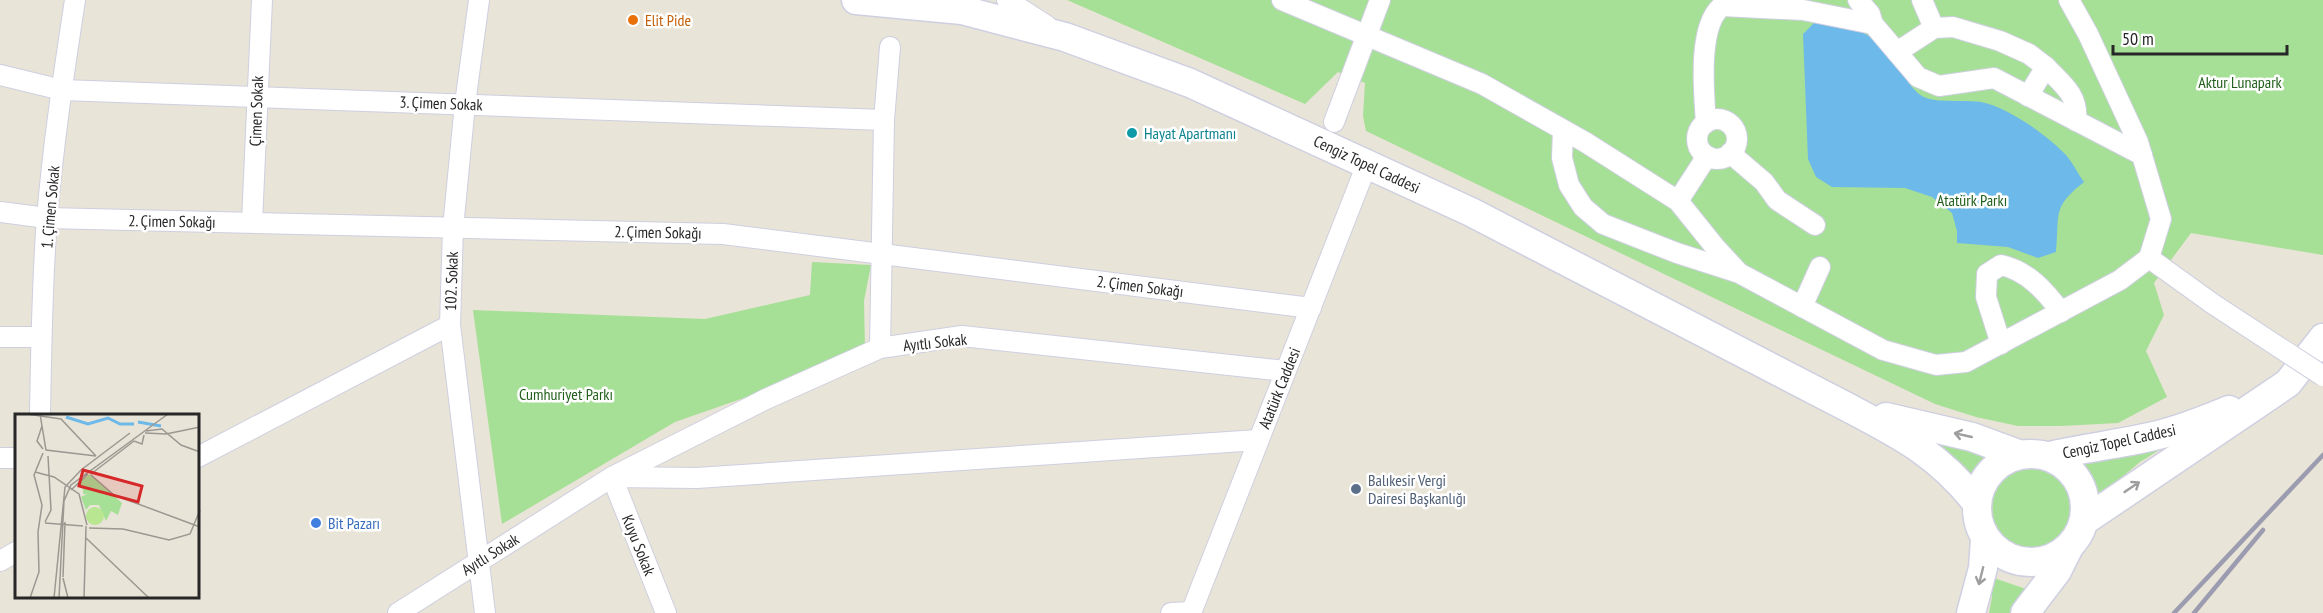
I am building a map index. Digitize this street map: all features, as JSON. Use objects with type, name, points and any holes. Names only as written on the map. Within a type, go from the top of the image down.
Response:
[{"type":"main road","name":"Cengiz Topel Caddesi","points":[[856,0],[962,10],[1065,37],[1190,83],[1471,212],[1908,440],[1935,458],[1957,478],[1976,502],[1979,527],[1985,538]]},
{"type":"main road","name":"Cengiz Topel Caddesi","points":[[2084,521],[2288,383],[2323,338]]},
{"type":"main road","name":"Cengiz Topel Caddesi","points":[[2049,456],[2156,436],[2203,421],[2288,383]]},
{"type":"main road","name":"Cengiz Topel Caddesi","points":[[1849,408],[1972,437],[2018,454],[2034,453],[2049,456],[2063,464],[2075,475],[2082,489],[2085,504],[2084,521],[2057,571],[2025,613]]},
{"type":"main road","points":[[1976,502],[1979,489],[1990,472],[2006,459],[2018,454]]},
{"type":"main road","points":[[1985,538],[1996,550],[2010,558],[2025,562],[2041,561],[2056,556],[2068,547]]},
{"type":"main road","points":[[1971,613],[1983,568],[1985,538]]},
{"type":"street","name":"1. Çimen Sokak","points":[[40,414],[47,218],[75,0]]},
{"type":"street","name":"Çimen Sokak","points":[[252,222],[262,0]]},
{"type":"street","name":"102. Sokak","points":[[478,0],[453,228],[450,325],[485,613]]},
{"type":"street","points":[[1007,0],[1065,37]]},
{"type":"street","points":[[1282,0],[1367,38],[1482,84],[1563,130],[1678,201],[1715,248],[1739,273]]},
{"type":"street","points":[[1334,122],[1380,0]]},
{"type":"street","points":[[1858,0],[1870,14],[1873,24],[1918,77],[1939,87],[1994,78],[2142,155]]},
{"type":"street","points":[[1922,0],[1934,28]]},
{"type":"street","points":[[1563,130],[1562,158],[1569,185],[1583,207],[1603,224],[1677,254],[1739,273],[1883,350],[1936,365],[1966,362],[2120,280],[2149,258],[2161,219],[2138,142],[2092,43],[2069,0]]},
{"type":"street","points":[[1706,123],[1704,49],[1714,12],[1722,6],[1803,10],[1873,24]]},
{"type":"street","points":[[1896,52],[1934,28],[1953,27],[2000,41],[2029,54],[2072,93],[2077,108],[2076,120]]},
{"type":"street","points":[[880,348],[884,120],[890,47]]},
{"type":"street","points":[[2028,96],[2046,67]]},
{"type":"street","name":"3. Çimen Sokak","points":[[0,75],[62,90],[884,120]]},
{"type":"street","points":[[1718,120],[1730,125],[1734,130],[1736,142],[1730,153],[1719,159],[1702,152],[1697,140],[1701,128],[1706,123],[1718,120]]},
{"type":"street","points":[[1730,153],[1764,182],[1776,200],[1815,225]]},
{"type":"street","points":[[1678,201],[1707,156]]},
{"type":"street","name":"Atatürk Caddesi","points":[[1191,612],[1367,164]]},
{"type":"street","name":"2. Çimen Sokağı","points":[[0,212],[47,218],[723,234],[1311,308]]},
{"type":"street","points":[[2149,258],[2213,304],[2323,376]]},
{"type":"street","points":[[2001,344],[1986,297],[1987,274],[2001,265],[2018,269],[2045,291],[2061,312]]},
{"type":"street","points":[[1802,307],[1820,267]]},
{"type":"street","points":[[200,456],[450,325]]},
{"type":"street","name":"Ayıtlı Sokak","points":[[398,613],[612,477],[766,399],[880,348],[962,336],[1285,371]]},
{"type":"street","points":[[0,337],[41,337]]},
{"type":"street","points":[[612,477],[697,478],[1258,440]]},
{"type":"street","name":"Kuyu Sokak","points":[[612,477],[666,613]]},
{"type":"street","points":[[0,561],[15,553]]},
{"type":"street","points":[[1171,613],[1191,612]]},
{"type":"green space","name":"Atatürk Parkı","points":[[1067,0],[2323,0],[2323,255],[2191,233],[2154,283],[2164,315],[2146,351],[2167,397],[2118,423],[2018,426],[1976,417],[1935,404],[1366,131],[1363,116],[1365,83],[1338,72],[1305,104]]},
{"type":"green space","name":"Cumhuriyet Parkı","points":[[812,262],[871,265],[864,301],[865,350],[830,368],[675,422],[502,524],[473,310],[705,319],[810,295]]},
{"type":"green space","points":[[1911,432],[1991,454],[1980,465],[1972,479]]},
{"type":"green space","points":[[2169,444],[2140,462],[2097,498],[2087,476],[2075,462]]},
{"type":"green space","points":[[2032,468],[2047,471],[2060,480],[2069,493],[2072,508],[2069,523],[2060,536],[2047,545],[2032,548],[2017,545],[2004,536],[1995,523],[1992,508],[1995,493],[2004,480],[2017,471]]},
{"type":"green space","points":[[1988,576],[2029,590],[2011,613],[1989,613],[1992,597]]},
{"type":"water","points":[[1815,22],[1853,29],[1873,38],[1890,55],[1912,87],[1922,96],[1934,100],[1974,101],[1992,105],[2027,123],[2058,147],[2069,158],[2084,182],[2066,199],[2059,213],[2056,252],[2038,258],[2008,247],[1957,243],[1957,231],[1952,213],[1932,197],[1905,188],[1832,187],[1816,177],[1808,159],[1803,34]]},
{"type":"railway","points":[[2174,613],[2323,455]]},
{"type":"railway","points":[[2194,613],[2263,530]]},
{"type":"place","name":"Elit Pide","points":[[633,20]]},
{"type":"place","name":"Hayat Apartmanı","points":[[1132,133]]},
{"type":"place","name":"Balıkesir Vergi Dairesi Başkanlığı","points":[[1356,489]]},
{"type":"place","name":"Bit Pazarı","points":[[316,523]]},
{"type":"park label","name":"Aktur Lunapark","points":[[2240,82]]}]
